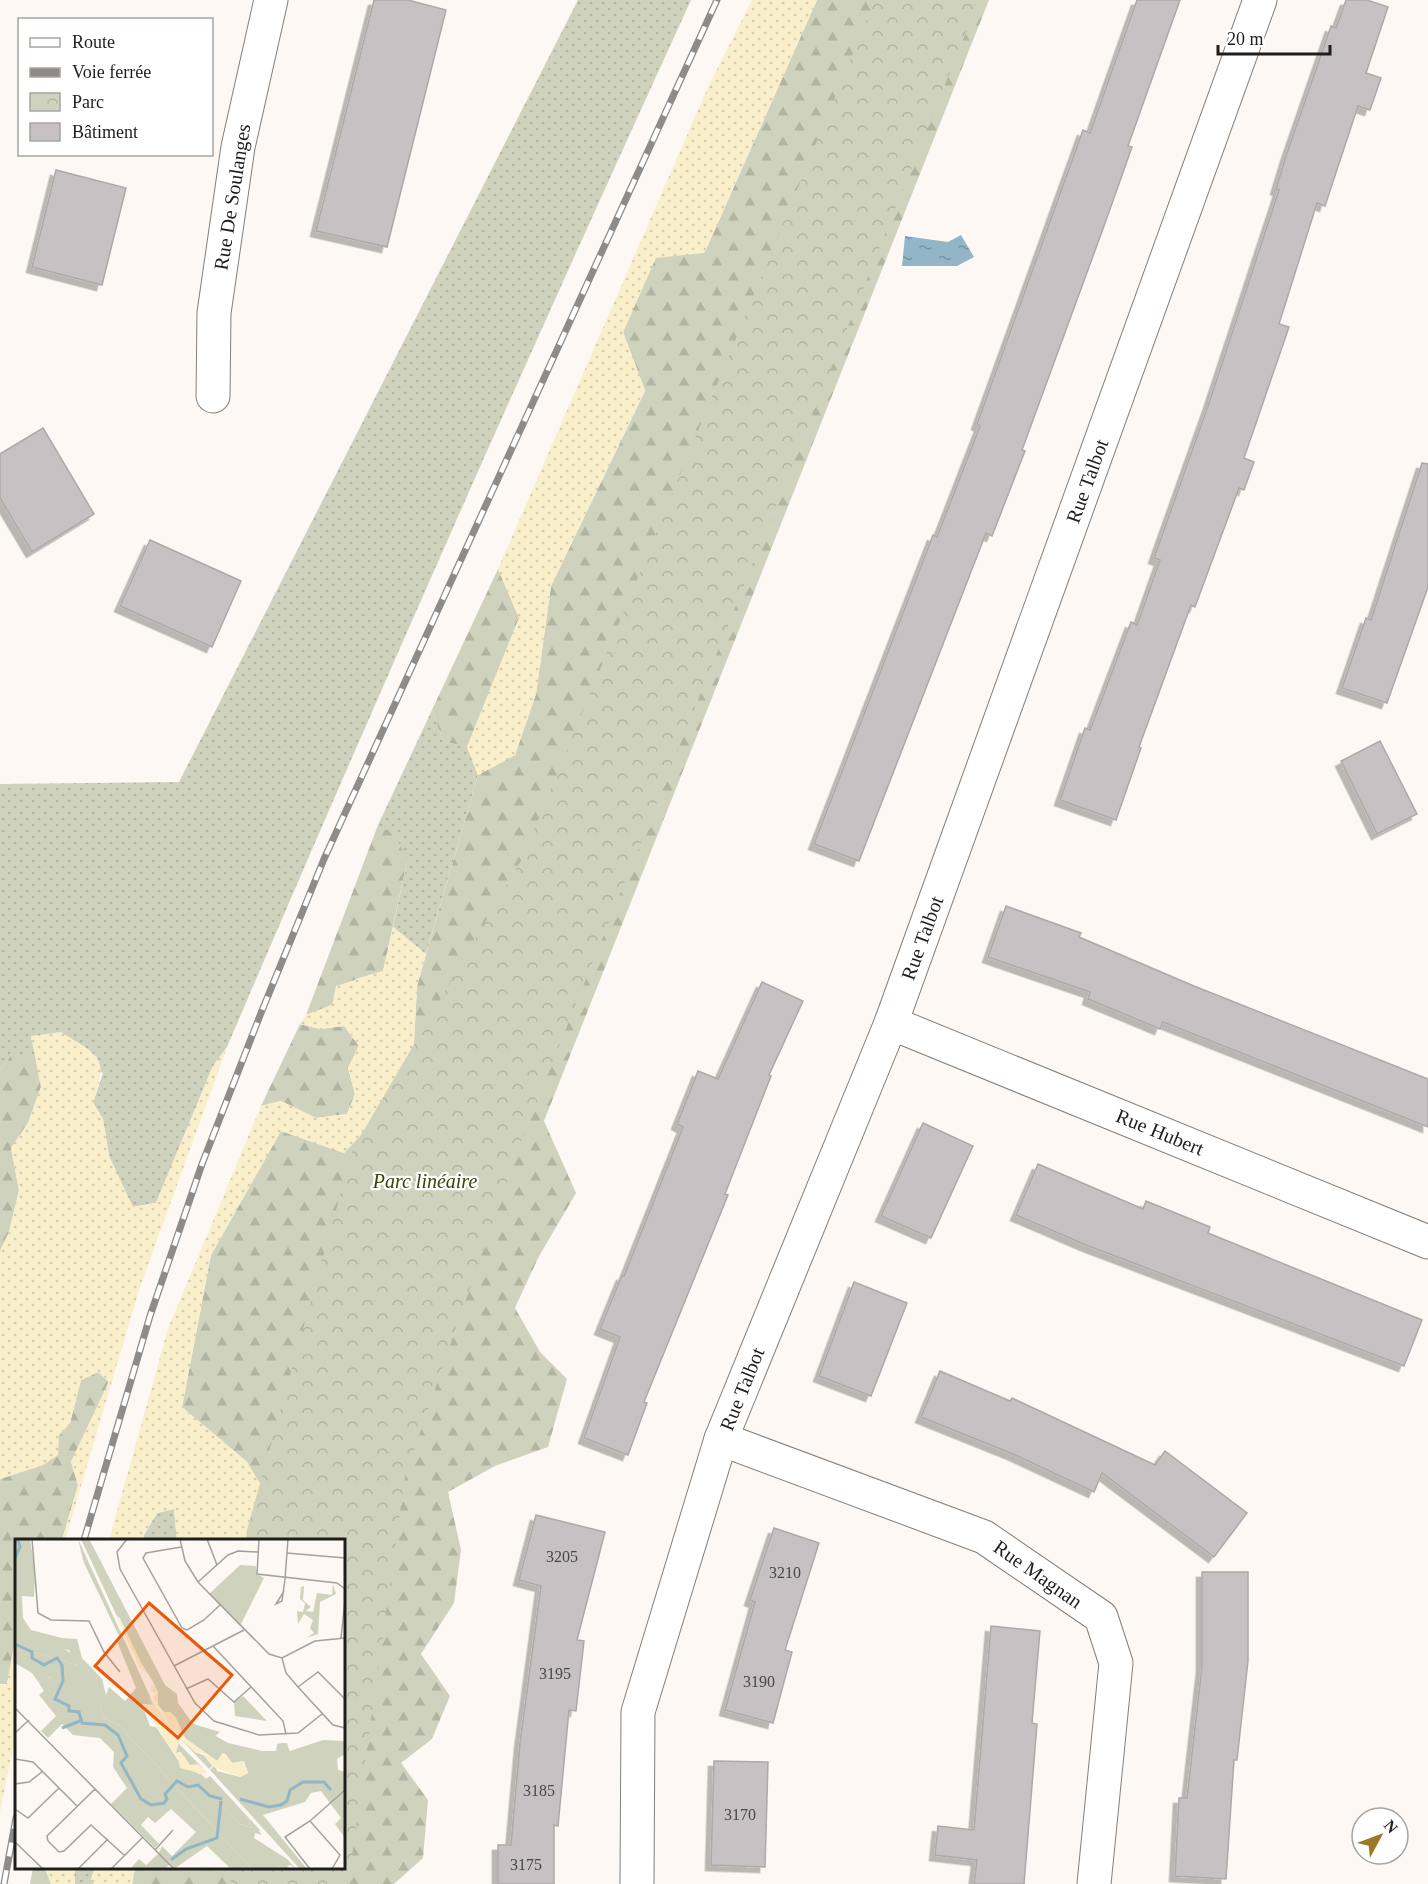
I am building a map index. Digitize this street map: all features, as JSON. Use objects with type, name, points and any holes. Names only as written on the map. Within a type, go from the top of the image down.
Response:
[{"type":"street","name":"Rue De Soulanges","points":[[213,396],[214,313],[238,147],[271,0]]},
{"type":"street","name":"Rue Talbot","points":[[637,1884],[638,1712],[721,1439],[891,1023],[1260,0]]},
{"type":"street","name":"Rue Hubert","points":[[891,1023],[1428,1242]]},
{"type":"street","name":"Rue Magnan","points":[[721,1439],[984,1537],[1101,1617],[1116,1663],[1094,1884]]},
{"type":"green space","points":[[578,0],[691,0],[456,522],[227,1047],[213,1066],[156,1203],[132,1207],[109,1156],[103,1119],[93,1103],[103,1073],[31,1036],[35,1054],[12,1054],[0,1070],[0,784],[179,782]]},
{"type":"green space","points":[[817,0],[989,0],[544,1121],[576,1193],[538,1258],[515,1308],[540,1352],[567,1379],[548,1447],[495,1466],[448,1492],[461,1550],[454,1603],[421,1654],[450,1696],[432,1739],[401,1763],[428,1800],[423,1858],[394,1884],[132,1884],[135,1869],[345,1869],[345,1539],[278,1539],[247,1462],[182,1407],[211,1255],[281,1131],[344,1153],[412,1080],[417,986],[478,775],[515,755],[536,694],[551,586],[645,391],[623,332],[656,257],[705,252]]},
{"type":"green space","name":"Parc linéaire","points":[[875,0],[979,0],[519,1146],[405,1476],[348,1884],[231,1884],[231,1869],[345,1869],[345,1539],[246,1539],[247,1530],[353,1149],[523,857]]},
{"type":"green space","points":[[498,569],[519,618],[467,747],[443,741],[432,710]]},
{"type":"green space","points":[[432,710],[443,741],[467,747],[478,775],[426,954],[393,927],[407,862],[378,825]]},
{"type":"green space","points":[[378,825],[396,836],[407,862],[383,971],[356,979],[332,1005],[306,1015]]},
{"type":"green space","points":[[300,1024],[320,1029],[344,1026],[359,1046],[348,1068],[355,1094],[347,1114],[316,1118],[281,1101],[261,1106]]},
{"type":"green space","points":[[12,1054],[35,1054],[41,1087],[28,1123],[11,1148],[19,1190],[9,1232],[0,1251],[0,1070]]},
{"type":"green space","points":[[98,1372],[109,1382],[71,1462],[78,1485],[62,1539],[15,1539],[15,1640],[7,1684],[0,1684],[0,1479],[43,1465],[59,1435],[70,1423],[81,1380]]},
{"type":"green space","points":[[174,1509],[177,1539],[144,1539],[157,1513]]},
{"type":"green space","points":[[33,1869],[45,1869],[51,1884],[30,1884]]},
{"type":"green space","points":[[75,1869],[95,1869],[91,1879],[94,1884],[75,1884]]},
{"type":"sand","points":[[752,0],[817,0],[704,253],[656,258],[623,332],[645,390],[551,586],[536,694],[515,755],[478,775],[467,747],[519,618],[498,569],[708,87]]},
{"type":"sand","points":[[393,927],[426,954],[417,986],[412,1080],[344,1153],[281,1131],[211,1255],[182,1407],[247,1462],[285,1524],[278,1539],[177,1539],[174,1509],[157,1513],[144,1539],[109,1539],[168,1329],[261,1106],[281,1101],[316,1118],[347,1114],[355,1094],[348,1068],[359,1045],[344,1026],[320,1029],[300,1024],[306,1015],[332,1005],[336,986],[383,971]]},
{"type":"sand","points":[[61,1032],[85,1047],[98,1059],[100,1075],[93,1103],[103,1119],[109,1156],[133,1207],[156,1203],[213,1066],[227,1047],[139,1290],[65,1539],[62,1539],[78,1485],[71,1462],[109,1381],[98,1372],[81,1380],[70,1423],[59,1435],[58,1455],[43,1465],[0,1479],[0,1251],[9,1232],[19,1190],[11,1148],[28,1123],[41,1087],[31,1036]]},
{"type":"sand","points":[[15,1640],[15,1737],[0,1812],[0,1685],[7,1684]]},
{"type":"sand","points":[[45,1869],[75,1869],[75,1884],[51,1884]]},
{"type":"sand","points":[[95,1869],[135,1869],[132,1884],[94,1884],[91,1879]]},
{"type":"water","points":[[961,235],[974,257],[957,266],[902,266],[905,236],[948,242]]},
{"type":"building","points":[[374,0],[408,0],[446,10],[387,247],[316,231]]},
{"type":"building","points":[[1137,0],[1180,0],[1128,146],[1132,147],[1022,450],[1025,451],[992,536],[986,533],[859,861],[814,844],[933,535],[937,537],[980,426],[977,424],[1083,130],[1090,133]]},
{"type":"building","points":[[1346,0],[1367,0],[1388,7],[1366,73],[1381,78],[1370,110],[1358,106],[1325,206],[1317,203],[1279,324],[1289,327],[1244,458],[1254,462],[1244,490],[1239,488],[1195,607],[1191,605],[1139,747],[1141,748],[1116,820],[1060,800],[1085,728],[1090,730],[1131,622],[1137,625],[1160,560],[1154,558],[1209,403],[1279,190],[1276,189],[1287,153],[1331,26],[1336,28]]},
{"type":"building","points":[[56,170],[126,188],[102,285],[32,267]]},
{"type":"building","points":[[43,428],[94,514],[32,552],[0,498],[0,454]]},
{"type":"building","points":[[1422,463],[1428,464],[1428,587],[1387,703],[1342,688],[1366,618],[1371,620]]},
{"type":"building","points":[[150,540],[241,581],[212,647],[120,606]]},
{"type":"building","points":[[1380,741],[1417,814],[1377,834],[1341,761]]},
{"type":"building","points":[[1006,906],[1081,933],[1079,937],[1194,986],[1428,1079],[1428,1127],[1163,1022],[1160,1029],[1088,999],[1090,992],[988,957]]},
{"type":"building","points":[[762,982],[803,1001],[769,1075],[771,1076],[725,1194],[728,1195],[644,1402],[647,1403],[628,1455],[584,1438],[620,1337],[600,1329],[622,1275],[624,1276],[683,1127],[677,1124],[698,1071],[718,1079]]},
{"type":"building","points":[[923,1123],[973,1146],[931,1238],[881,1216]]},
{"type":"building","points":[[1038,1164],[1143,1209],[1146,1201],[1210,1227],[1208,1233],[1422,1320],[1404,1366],[1086,1245],[1016,1215]]},
{"type":"building","points":[[854,1282],[907,1303],[871,1396],[819,1376]]},
{"type":"building","points":[[940,1371],[1010,1401],[1012,1398],[1155,1465],[1165,1451],[1247,1513],[1214,1557],[1102,1473],[1094,1492],[1013,1454],[921,1417]]},
{"type":"building","points":[[536,1515],[605,1532],[577,1640],[584,1641],[576,1711],[569,1710],[558,1826],[554,1825],[554,1884],[498,1884],[498,1845],[511,1845],[520,1743],[541,1586],[519,1580]]},
{"type":"building","points":[[774,1528],[819,1543],[785,1650],[792,1652],[773,1723],[725,1710],[755,1602],[750,1600]]},
{"type":"building","points":[[1202,1572],[1248,1572],[1248,1661],[1237,1760],[1234,1760],[1226,1879],[1175,1876],[1179,1798],[1187,1798],[1202,1666]]},
{"type":"building","points":[[991,1626],[1040,1631],[1032,1723],[1037,1724],[1024,1884],[974,1884],[977,1860],[935,1855],[938,1826],[974,1830]]},
{"type":"building","points":[[714,1761],[768,1762],[765,1867],[711,1865]]},
{"type":"railway","points":[[84,1539],[150,1316],[202,1164],[324,859],[717,0]]},
{"type":"railway","points":[[4,1884],[15,1824]]}]
